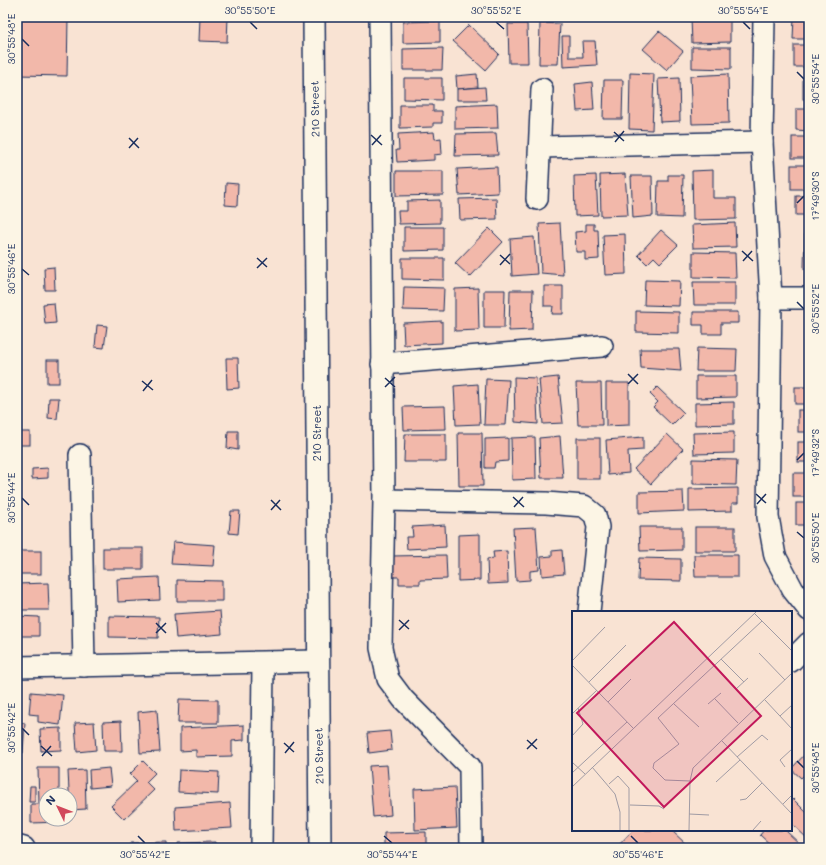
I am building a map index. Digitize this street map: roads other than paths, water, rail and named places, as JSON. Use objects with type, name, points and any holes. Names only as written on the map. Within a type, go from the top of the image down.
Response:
[{"type":"street","name":"210 Street","points":[[314,17],[320,848]]},
{"type":"street","points":[[380,17],[384,500],[381,648],[388,679],[403,699],[470,767],[472,848]]},
{"type":"street","points":[[764,17],[762,142],[771,298],[768,517],[775,556],[793,590],[809,610]]},
{"type":"street","points":[[537,199],[542,89]]},
{"type":"street","points":[[540,147],[762,142]]},
{"type":"street","points":[[771,298],[809,298]]},
{"type":"street","points":[[382,364],[602,346]]},
{"type":"street","points":[[80,455],[84,666]]},
{"type":"street","points":[[384,500],[546,503],[584,506],[595,515],[598,528],[589,611]]},
{"type":"street","points":[[792,660],[809,643]]},
{"type":"street","points":[[17,668],[318,661]]},
{"type":"street","points":[[261,848],[263,663]]},
{"type":"street","points":[[17,846],[24,848]]}]
